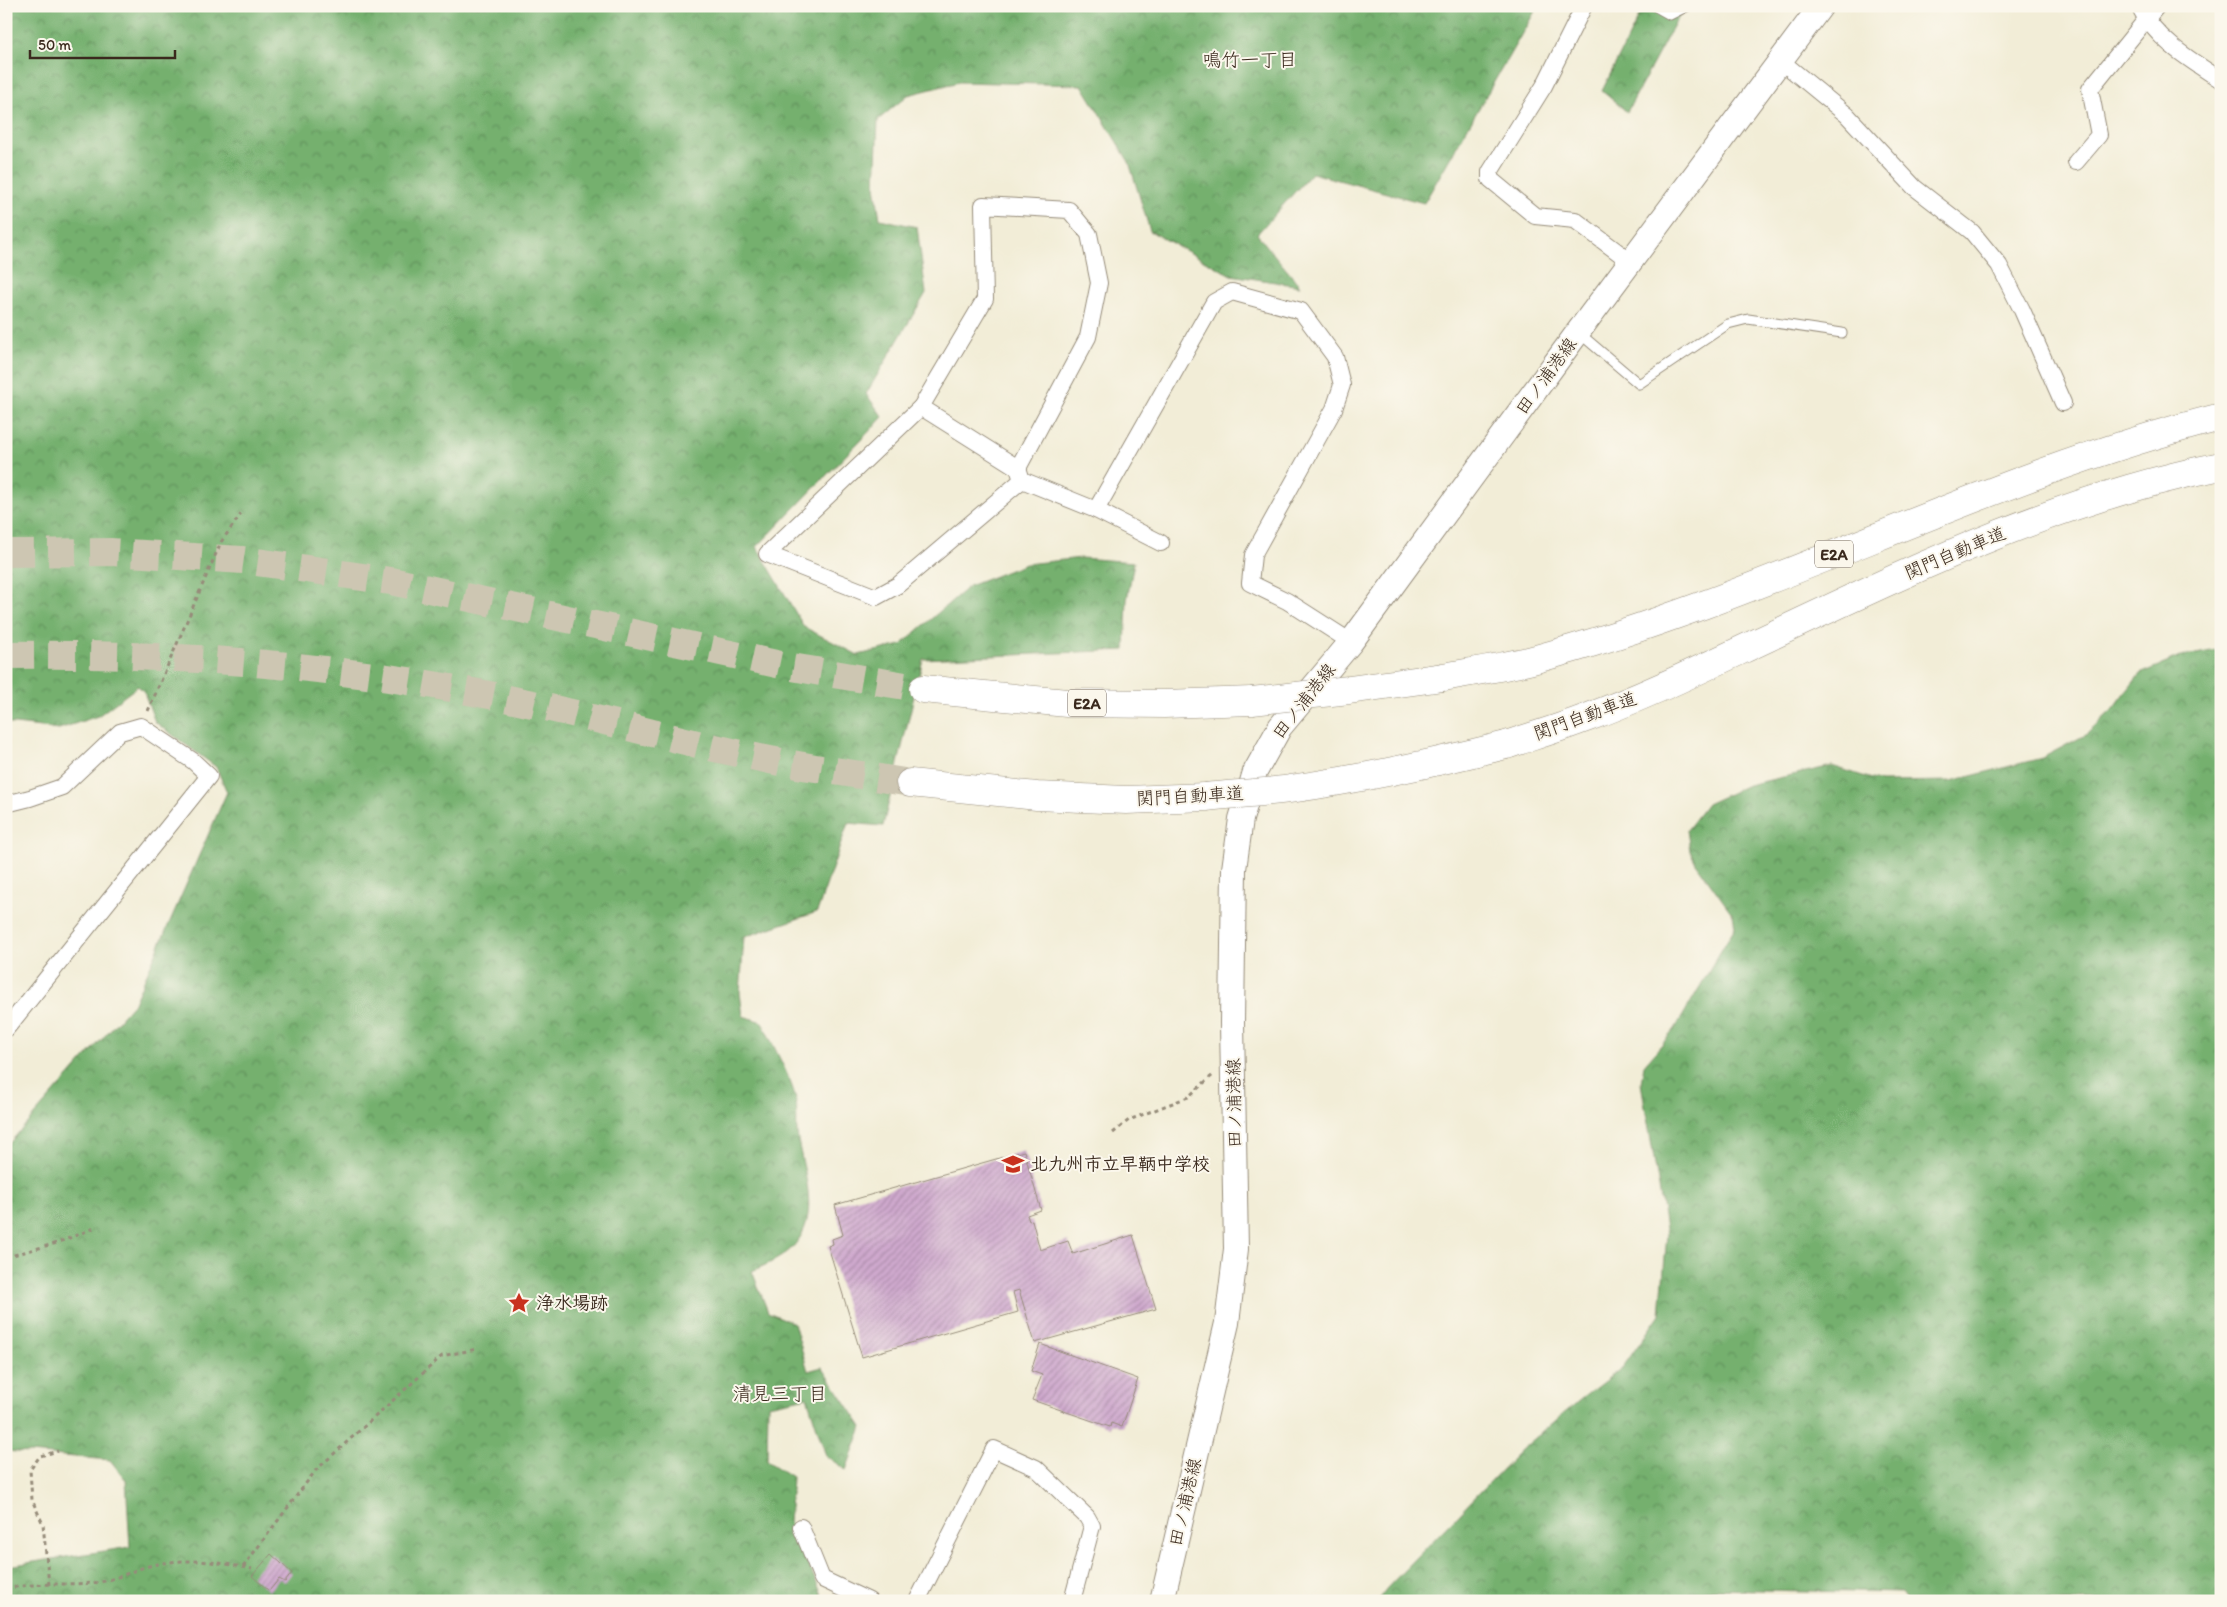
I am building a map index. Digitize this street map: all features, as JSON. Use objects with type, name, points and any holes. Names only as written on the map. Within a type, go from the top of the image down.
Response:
[{"type":"highway","name":"E2A","points":[[923,689],[1067,703],[1164,704],[1252,700],[1349,690],[1443,677],[1535,659],[1621,633],[1775,577],[2034,474],[2166,431],[2221,417]]},
{"type":"highway","name":"関門自動車道","points":[[910,783],[1047,796],[1126,800],[1206,797],[1288,790],[1432,764],[1506,745],[1587,718],[1674,681],[1984,539],[2075,504],[2178,474],[2221,466]]},
{"type":"main road","name":"田ノ浦港線","points":[[1162,1601],[1227,1323],[1236,1249],[1233,1065],[1234,869],[1241,818],[1255,772],[1280,727],[1351,642],[1578,332],[1821,6]]},
{"type":"street","points":[[1584,6],[1544,86],[1490,172],[1490,179],[1535,216],[1575,220],[1631,262]]},
{"type":"street","points":[[2076,162],[2099,135],[2090,89],[2143,14],[2156,6]]},
{"type":"street","points":[[2143,14],[2179,52],[2221,80]]},
{"type":"street","points":[[1781,61],[1847,116],[1914,187],[1972,232],[1999,265],[2022,310],[2063,403]]},
{"type":"street","points":[[983,204],[1069,210],[1090,234],[1099,283],[1088,338],[1020,474],[898,585],[876,597],[767,554],[921,407],[986,299],[983,204]]},
{"type":"street","points":[[1096,510],[1214,302],[1232,292],[1301,311],[1335,357],[1342,385],[1334,409],[1253,555],[1250,583],[1287,601],[1351,642]]},
{"type":"street","points":[[921,407],[1020,474],[1096,510],[1161,544]]},
{"type":"street","points":[[6,804],[62,787],[120,732],[141,726],[193,761],[209,776],[6,1028]]},
{"type":"street","points":[[916,1601],[994,1450],[1036,1468],[1087,1517],[1092,1526],[1072,1601]]},
{"type":"street","points":[[801,1527],[822,1579],[869,1601]]},
{"type":"lane","points":[[1654,6],[1670,15],[1688,6]]},
{"type":"lane","points":[[1578,332],[1640,384],[1728,324],[1748,319],[1842,333]]},
{"type":"path","points":[[141,726],[221,542],[240,514]]},
{"type":"path","points":[[1113,1133],[1129,1120],[1188,1097],[1223,1067],[1233,1065]]},
{"type":"path","points":[[6,1257],[57,1244],[94,1228]]},
{"type":"path","points":[[243,1567],[316,1470],[442,1356],[477,1349]]},
{"type":"path","points":[[50,1585],[43,1524],[32,1500],[30,1470],[40,1456],[58,1450]]},
{"type":"path","points":[[6,1589],[34,1584],[97,1583],[154,1564],[189,1561],[216,1561],[252,1569]]},
{"type":"green space","points":[[6,6],[1538,6],[1424,203],[1312,173],[1257,234],[1300,286],[1231,275],[1150,231],[1129,162],[1082,85],[959,82],[908,95],[878,120],[875,186],[880,219],[917,227],[926,293],[866,394],[883,417],[757,547],[804,627],[858,655],[901,645],[969,586],[1026,564],[1081,558],[1134,562],[1127,600],[1125,650],[923,659],[883,826],[848,823],[817,912],[744,937],[740,993],[743,1016],[762,1022],[792,1086],[796,1099],[797,1133],[809,1197],[807,1222],[798,1241],[787,1253],[752,1271],[768,1312],[794,1323],[808,1371],[822,1367],[862,1427],[846,1470],[826,1456],[807,1397],[768,1405],[767,1461],[792,1477],[789,1523],[825,1601],[131,1601],[127,1599],[124,1601],[6,1601],[8,1566],[130,1547],[126,1480],[110,1460],[6,1451],[6,1147],[134,1003],[227,792],[216,767],[155,722],[144,692],[138,686],[98,716],[59,729],[6,723]]},
{"type":"green space","points":[[1644,6],[1684,6],[1627,112],[1602,91]]},
{"type":"green space","points":[[2221,649],[2221,1601],[1907,1601],[1901,1593],[1712,1589],[1669,1601],[1377,1601],[1387,1588],[1520,1451],[1581,1399],[1623,1367],[1660,1314],[1667,1234],[1641,1083],[1644,1065],[1675,1029],[1735,927],[1733,915],[1696,863],[1690,851],[1687,830],[1707,804],[1748,785],[1832,766],[1881,782],[1951,781],[2042,758],[2087,734],[2112,710],[2140,674],[2181,657]]},
{"type":"building","points":[[1024,1151],[1041,1210],[1027,1215],[1029,1221],[1032,1220],[1040,1250],[1068,1241],[1073,1254],[1133,1235],[1156,1309],[1035,1343],[1019,1290],[1013,1292],[1018,1312],[862,1357],[828,1246],[833,1244],[832,1239],[843,1235],[835,1205]]},
{"type":"building","points":[[1040,1344],[1138,1379],[1122,1427],[1111,1423],[1110,1427],[1032,1400],[1042,1375],[1031,1371]]},
{"type":"building","points":[[271,1554],[292,1573],[285,1582],[279,1579],[269,1591],[252,1576]]},
{"type":"tunnel","points":[[6,553],[111,552],[243,560],[391,581],[786,666],[923,689]]},
{"type":"tunnel","points":[[6,655],[183,658],[299,667],[415,682],[510,699],[770,760],[910,783]]},
{"type":"place","name":"北九州市立早鞆中学校","points":[[1013,1164]]},
{"type":"place","name":"浄水場跡","points":[[519,1303]]},
{"type":"district","name":"鳴竹一丁目","points":[[1250,59]]},
{"type":"district","name":"清見三丁目","points":[[780,1393]]}]
